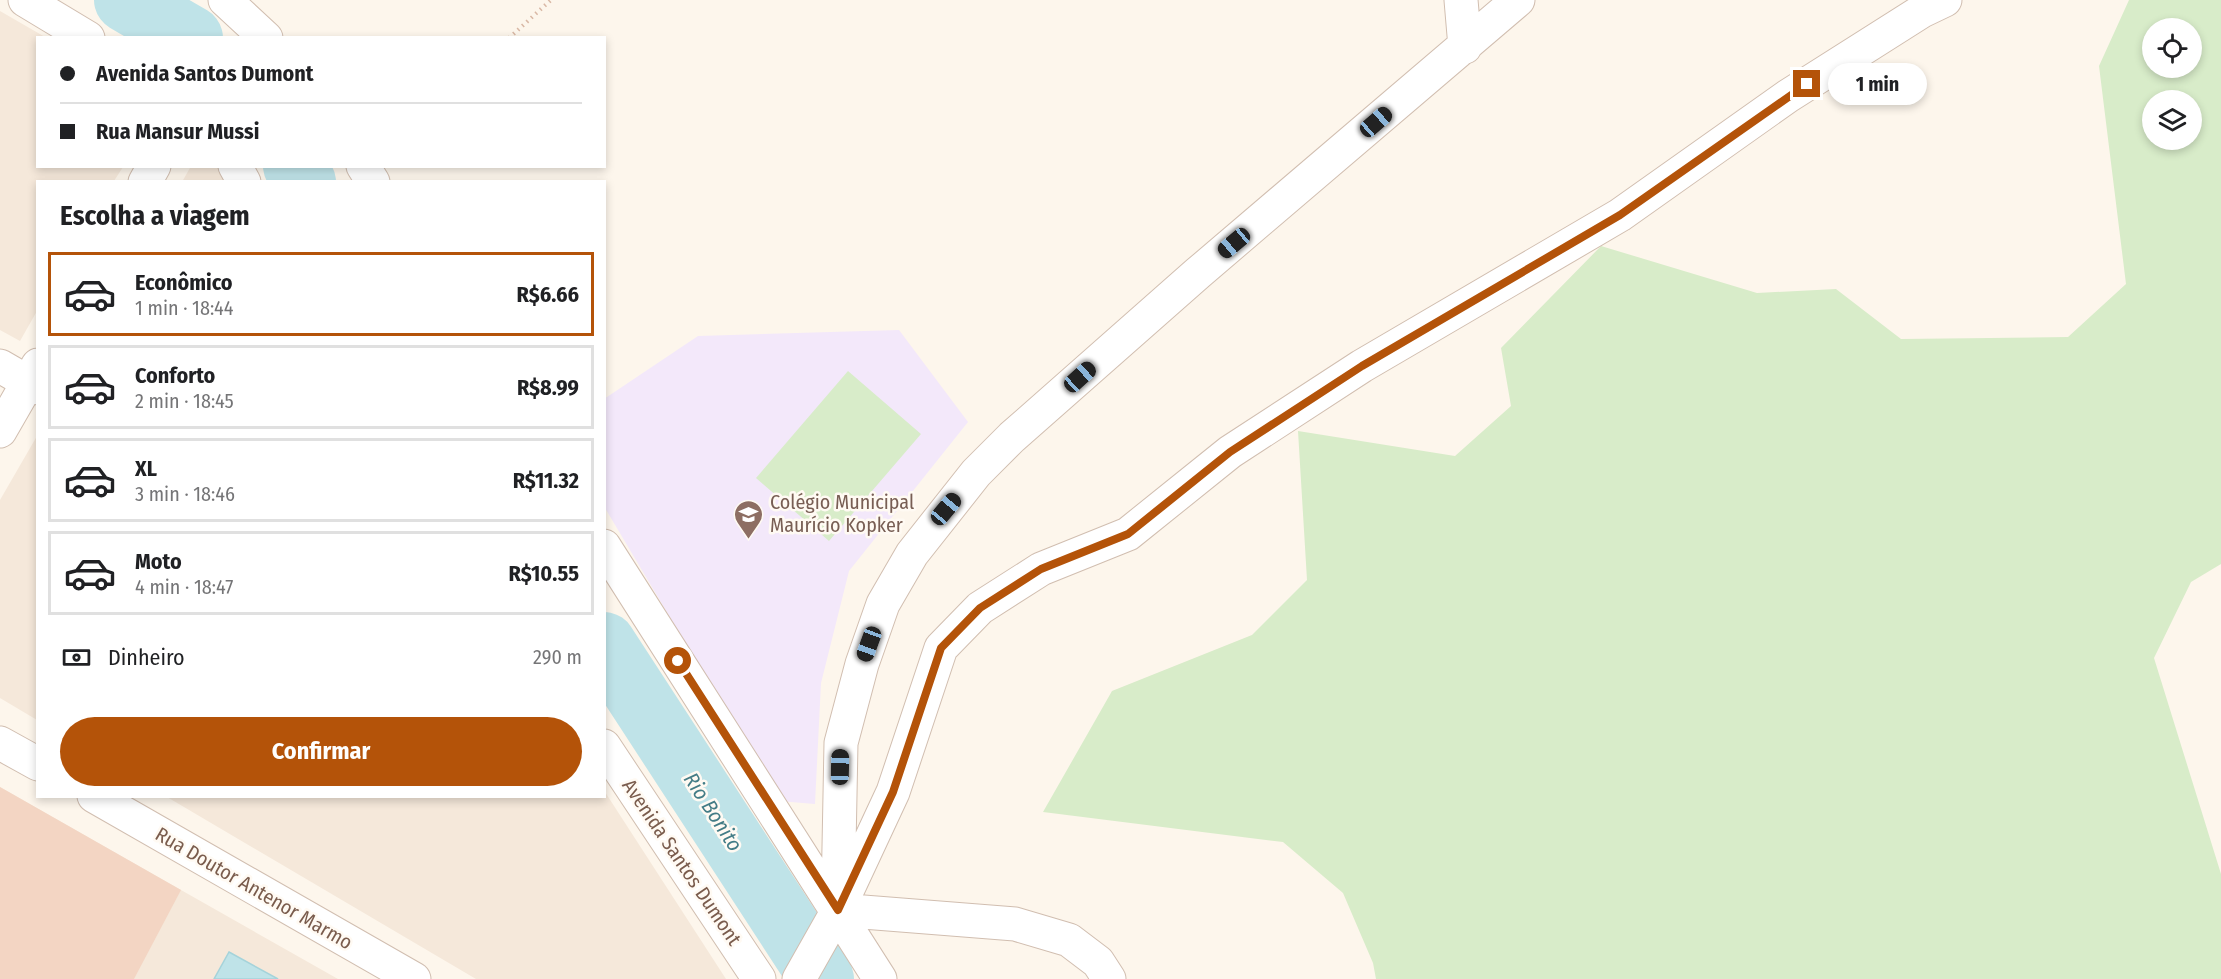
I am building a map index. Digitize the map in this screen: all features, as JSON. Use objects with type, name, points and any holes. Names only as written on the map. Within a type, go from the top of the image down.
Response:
[{"type":"street","points":[[25,0],[85,36]]},
{"type":"street","points":[[1461,0],[1465,47]]},
{"type":"street","points":[[838,910],[840,743],[862,664],[883,604],[912,554],[976,473],[1012,437],[1198,273],[1518,0]]},
{"type":"street","points":[[799,979],[838,910],[893,792],[941,648],[980,608],[1041,569],[1128,534],[1230,452],[1362,366],[1620,215],[1788,96],[1922,11],[1945,0]]},
{"type":"street","points":[[0,366],[34,378],[0,431]]},
{"type":"street","points":[[606,549],[880,979]]},
{"type":"street","points":[[0,742],[36,763]]},
{"type":"street","name":"Avenida Santos Dumont","points":[[606,749],[759,979]]},
{"type":"street","name":"Rua Doutor Antenor Marmo","points":[[97,798],[414,979]]},
{"type":"street","points":[[838,910],[1015,924],[1069,940],[1098,962],[1109,979]]},
{"type":"path","points":[[511,36],[551,0]]},
{"type":"shaded area","points":[[0,11],[43,36],[36,36],[36,168],[122,168],[115,180],[36,180],[36,313],[20,341],[0,330]]},
{"type":"shaded area","points":[[190,168],[222,168],[229,180],[183,180]]},
{"type":"shaded area","name":"Colégio Municipal Maurício Kopker","points":[[899,330],[968,422],[849,571],[821,683],[815,804],[779,801],[606,510],[606,398],[698,336]]},
{"type":"shaded area","points":[[36,438],[36,719],[0,698],[0,500]]},
{"type":"shaded area","points":[[0,787],[181,890],[338,979],[0,979]]},
{"type":"shaded area","points":[[606,794],[726,979],[476,979],[169,798],[606,798]]},
{"type":"green space","points":[[2129,0],[2221,0],[2221,564],[2191,582],[2154,658],[2221,874],[2221,979],[1376,979],[1373,963],[1343,893],[1283,842],[1043,812],[1112,691],[1252,635],[1307,580],[1298,431],[1455,456],[1511,406],[1501,348],[1601,246],[1757,293],[1836,289],[1901,339],[2068,337],[2126,284],[2099,66]]},
{"type":"green space","points":[[848,371],[921,434],[829,541],[756,478]]},
{"type":"water","points":[[229,952],[278,979],[214,979]]},
{"type":"building","points":[[0,787],[181,890],[134,979],[0,979]]},
{"type":"waterway","name":"Rio Bonito","points":[[126,0],[188,36]]},
{"type":"waterway","name":"Rio Bonito","points":[[296,168],[303,180]]},
{"type":"waterway","name":"Rio Bonito","points":[[606,647],[822,979]]},
{"type":"place","name":"Colégio Municipal Maurício Kopker","points":[[749,540]]},
{"type":"route","points":[[678,661],[838,910],[893,792],[941,648],[980,608],[1041,569],[1128,534],[1230,452],[1362,366],[1620,215],[1807,84]]}]
